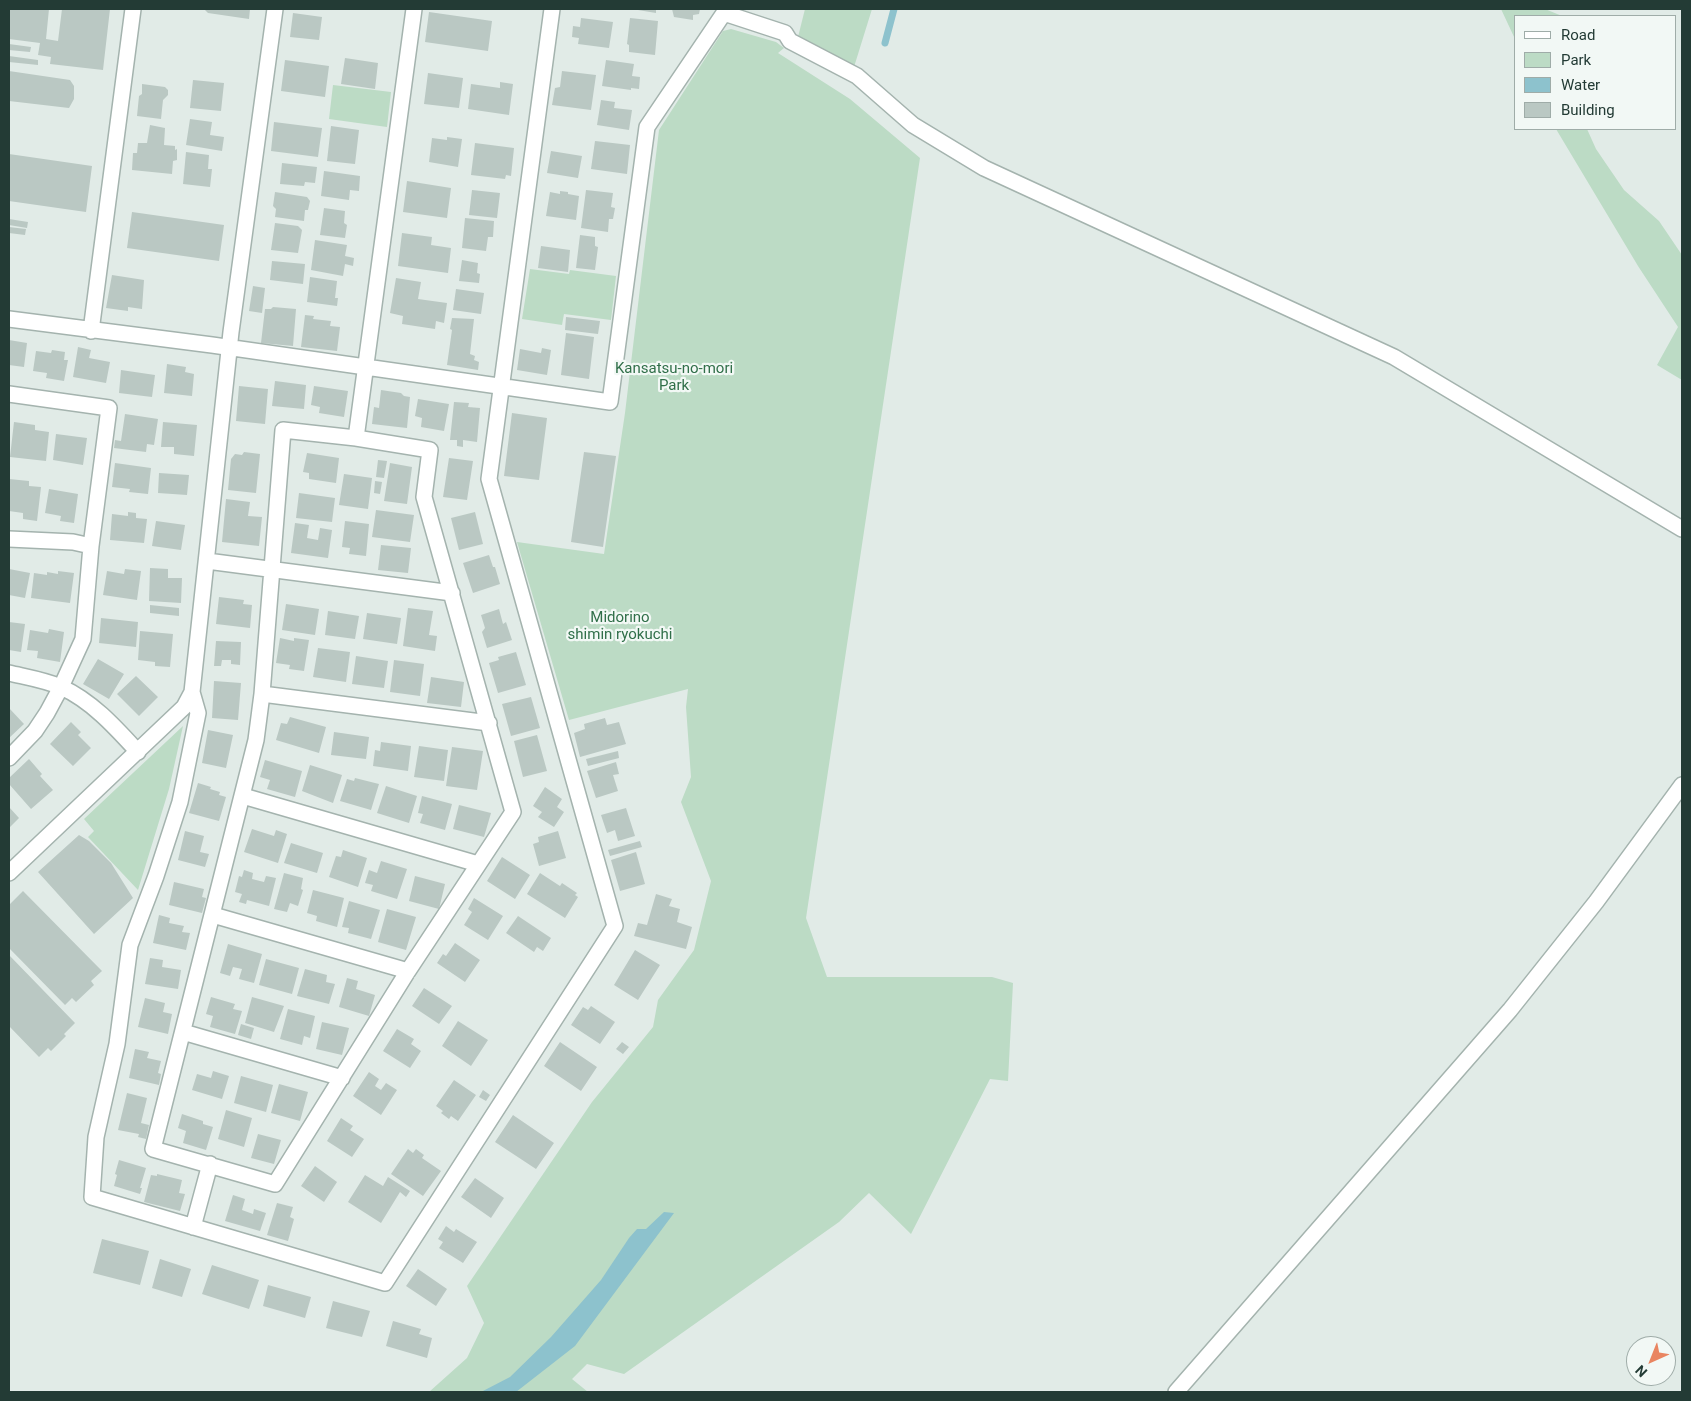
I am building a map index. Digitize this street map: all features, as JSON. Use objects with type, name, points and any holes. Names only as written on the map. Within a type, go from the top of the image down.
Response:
[{"type":"street","points":[[91,331],[133,9]]},
{"type":"street","points":[[9,873],[184,707],[192,692],[229,348],[275,9]]},
{"type":"street","points":[[356,438],[414,9]]},
{"type":"street","points":[[192,692],[198,713],[180,802],[156,876],[130,945],[117,1044],[96,1138],[92,1197],[385,1283],[615,926],[489,479],[552,9]]},
{"type":"street","points":[[9,320],[229,348],[610,402],[647,127],[725,11],[785,32],[790,41],[857,76],[913,125],[984,168],[1394,357],[1682,529]]},
{"type":"street","points":[[9,394],[108,408],[91,546],[83,638],[47,713],[35,731],[9,758]]},
{"type":"street","points":[[283,430],[356,438],[430,450],[424,497],[490,723],[513,812],[408,971],[275,1184],[153,1149],[214,915],[256,740],[262,694],[283,430]]},
{"type":"street","points":[[9,539],[73,542],[91,546]]},
{"type":"street","points":[[207,561],[452,593]]},
{"type":"street","points":[[9,673],[61,687],[81,699],[106,718],[138,752]]},
{"type":"street","points":[[262,694],[490,723]]},
{"type":"street","points":[[1176,1392],[1510,1010],[1596,902],[1682,785]]},
{"type":"street","points":[[243,796],[478,864]]},
{"type":"street","points":[[214,915],[408,971]]},
{"type":"street","points":[[183,1032],[342,1078]]},
{"type":"street","points":[[193,1227],[210,1164]]},
{"type":"green space","points":[[805,9],[872,9],[854,67],[798,37]]},
{"type":"green space","points":[[1501,9],[1545,9],[1560,15],[1514,15],[1514,37]]},
{"type":"green space","points":[[731,29],[776,42],[784,48],[778,53],[850,99],[920,158],[806,918],[827,977],[992,977],[1013,983],[1008,1081],[990,1079],[911,1234],[869,1193],[839,1222],[624,1374],[587,1364],[572,1379],[588,1392],[429,1392],[467,1358],[484,1323],[467,1286],[592,1102],[653,1027],[658,1000],[694,950],[711,881],[681,802],[691,777],[686,707],[688,689],[569,720],[517,542],[604,554],[625,413],[659,130],[723,31]]},
{"type":"green space","points":[[333,85],[391,92],[387,127],[329,119]]},
{"type":"green space","points":[[1557,130],[1587,130],[1596,149],[1624,190],[1659,221],[1682,255],[1682,380],[1657,365],[1678,327],[1638,266]]},
{"type":"green space","points":[[530,269],[569,274],[570,270],[616,276],[611,320],[564,314],[562,325],[522,319]]},
{"type":"green space","points":[[183,726],[169,789],[138,890],[88,837],[94,831],[84,819]]},
{"type":"water","points":[[664,1212],[674,1213],[575,1346],[516,1392],[481,1392],[510,1377],[551,1337],[601,1280],[637,1229],[646,1229]]},
{"type":"building","points":[[9,9],[49,9],[46,39],[58,41],[62,9],[110,9],[103,70],[50,64],[51,57],[38,55],[40,43],[9,39]]},
{"type":"building","points":[[204,9],[250,9],[249,19],[208,13]]},
{"type":"building","points":[[632,9],[656,9],[656,13]]},
{"type":"building","points":[[672,9],[700,9],[699,14],[693,15],[693,20],[674,17]]},
{"type":"building","points":[[429,12],[492,21],[488,51],[425,42]]},
{"type":"building","points":[[293,13],[322,17],[319,40],[290,37]]},
{"type":"building","points":[[581,18],[613,22],[609,48],[578,44],[579,38],[572,37],[573,26],[580,27]]},
{"type":"building","points":[[630,18],[658,21],[655,55],[629,52],[629,45],[627,44]]},
{"type":"building","points":[[9,44],[31,47],[30,52],[9,50]]},
{"type":"building","points":[[9,56],[38,60],[38,65],[9,62]]},
{"type":"building","points":[[345,58],[378,63],[375,89],[341,84]]},
{"type":"building","points":[[285,60],[329,66],[325,97],[281,91]]},
{"type":"building","points":[[606,60],[634,64],[632,76],[640,77],[639,89],[631,88],[631,90],[602,86]]},
{"type":"building","points":[[9,71],[70,80],[74,86],[74,99],[69,108],[9,101]]},
{"type":"building","points":[[562,71],[596,75],[591,110],[552,105],[555,88],[560,87]]},
{"type":"building","points":[[428,73],[463,78],[459,108],[424,104]]},
{"type":"building","points":[[193,80],[224,83],[221,111],[190,108]]},
{"type":"building","points":[[500,82],[513,84],[509,115],[468,109],[471,84],[500,88]]},
{"type":"building","points":[[142,84],[165,87],[168,90],[168,95],[163,100],[161,119],[137,116],[139,96],[142,94]]},
{"type":"building","points":[[601,100],[615,102],[614,108],[632,110],[629,130],[597,125]]},
{"type":"building","points":[[190,119],[212,122],[210,135],[224,137],[222,151],[186,145]]},
{"type":"building","points":[[274,122],[322,128],[318,157],[271,151]]},
{"type":"building","points":[[150,125],[165,128],[164,145],[175,146],[175,150],[177,149],[177,160],[173,161],[172,174],[132,170],[133,153],[137,153],[138,143],[147,143]]},
{"type":"building","points":[[331,126],[359,130],[355,164],[327,161]]},
{"type":"building","points":[[447,137],[462,139],[458,167],[429,162],[432,138],[447,140]]},
{"type":"building","points":[[595,141],[630,145],[627,174],[591,169]]},
{"type":"building","points":[[475,143],[514,148],[511,176],[506,175],[505,179],[471,175]]},
{"type":"building","points":[[551,151],[582,156],[578,178],[547,173]]},
{"type":"building","points":[[186,152],[209,155],[208,169],[212,169],[210,187],[183,184]]},
{"type":"building","points":[[9,154],[92,166],[86,212],[9,201]]},
{"type":"building","points":[[282,163],[317,167],[315,183],[305,182],[304,186],[280,184]]},
{"type":"building","points":[[324,171],[360,176],[359,191],[350,190],[349,200],[321,196]]},
{"type":"building","points":[[407,181],[451,188],[447,218],[403,212]]},
{"type":"building","points":[[472,190],[500,193],[497,218],[469,215]]},
{"type":"building","points":[[586,190],[613,193],[611,207],[615,208],[613,219],[609,219],[608,232],[581,228]]},
{"type":"building","points":[[560,191],[579,196],[576,220],[546,216],[550,192],[560,194]]},
{"type":"building","points":[[275,192],[307,197],[310,201],[308,210],[305,210],[304,221],[275,217],[276,209],[273,206]]},
{"type":"building","points":[[324,208],[345,211],[344,223],[347,225],[345,238],[320,235]]},
{"type":"building","points":[[132,212],[224,225],[219,261],[127,248]]},
{"type":"building","points":[[465,218],[494,221],[493,237],[488,237],[486,251],[462,248]]},
{"type":"building","points":[[9,219],[28,222],[27,228],[9,225]]},
{"type":"building","points":[[275,223],[298,226],[302,230],[298,253],[271,250]]},
{"type":"building","points":[[9,227],[26,229],[25,235],[9,233]]},
{"type":"building","points":[[402,233],[432,237],[431,245],[451,248],[448,273],[398,266]]},
{"type":"building","points":[[580,235],[595,237],[595,246],[598,247],[595,270],[576,268]]},
{"type":"building","points":[[315,240],[347,245],[345,256],[354,258],[353,266],[345,264],[343,276],[311,270]]},
{"type":"building","points":[[541,246],[570,250],[568,272],[538,268]]},
{"type":"building","points":[[462,260],[478,263],[479,283],[459,281]]},
{"type":"building","points":[[272,261],[305,264],[303,284],[270,280]]},
{"type":"building","points":[[112,275],[144,280],[142,309],[128,307],[128,311],[106,308]]},
{"type":"building","points":[[310,277],[337,281],[335,298],[338,298],[337,306],[307,302]]},
{"type":"building","points":[[396,278],[421,282],[418,299],[447,303],[444,323],[436,321],[435,329],[402,324],[403,316],[390,313]]},
{"type":"building","points":[[253,286],[265,288],[262,313],[249,311]]},
{"type":"building","points":[[456,289],[484,293],[481,314],[453,310]]},
{"type":"building","points":[[273,307],[296,309],[293,346],[261,343],[265,309]]},
{"type":"building","points":[[305,315],[314,316],[313,319],[331,321],[330,326],[340,327],[337,351],[301,347]]},
{"type":"building","points":[[566,317],[600,321],[598,334],[565,330]]},
{"type":"building","points":[[452,318],[474,319],[470,354],[475,356],[474,360],[479,362],[478,370],[447,365]]},
{"type":"building","points":[[566,333],[594,337],[589,379],[561,375]]},
{"type":"building","points":[[9,340],[27,343],[24,367],[9,365]]},
{"type":"building","points":[[78,347],[91,350],[89,358],[110,362],[106,383],[73,377]]},
{"type":"building","points":[[542,348],[551,350],[547,375],[517,370],[520,349],[541,353]]},
{"type":"building","points":[[52,350],[65,352],[64,360],[68,360],[64,381],[46,378],[47,373],[33,371],[36,351],[51,353]]},
{"type":"building","points":[[167,364],[186,367],[185,372],[194,374],[192,396],[164,393]]},
{"type":"building","points":[[121,370],[155,375],[152,397],[119,393]]},
{"type":"building","points":[[275,381],[306,385],[304,409],[272,406]]},
{"type":"building","points":[[239,386],[268,389],[265,424],[236,421]]},
{"type":"building","points":[[314,386],[348,391],[344,417],[319,413],[320,407],[311,405]]},
{"type":"building","points":[[381,390],[401,393],[404,396],[410,397],[407,428],[372,424],[374,407],[379,408]]},
{"type":"building","points":[[418,399],[449,404],[444,431],[421,427],[422,418],[415,416]]},
{"type":"building","points":[[454,402],[469,403],[468,407],[480,408],[477,442],[463,440],[463,447],[457,446],[457,440],[450,440]]},
{"type":"building","points":[[512,413],[547,418],[539,480],[504,476]]},
{"type":"building","points":[[125,414],[158,419],[154,445],[147,444],[146,452],[114,448],[115,440],[121,441]]},
{"type":"building","points":[[14,422],[35,425],[35,430],[49,432],[46,461],[10,457]]},
{"type":"building","points":[[163,422],[197,425],[194,456],[174,454],[174,447],[161,447]]},
{"type":"building","points":[[56,434],[87,438],[83,465],[53,460]]},
{"type":"building","points":[[244,452],[260,454],[256,493],[228,490],[231,459],[235,454],[242,455]]},
{"type":"building","points":[[584,452],[616,456],[603,547],[571,542]]},
{"type":"building","points":[[307,453],[339,458],[336,483],[309,479],[309,473],[303,472]]},
{"type":"building","points":[[449,458],[473,461],[467,500],[443,497]]},
{"type":"building","points":[[378,460],[387,461],[384,478],[376,477]]},
{"type":"building","points":[[115,463],[151,468],[148,494],[129,492],[130,489],[112,487]]},
{"type":"building","points":[[390,463],[412,467],[407,504],[384,501]]},
{"type":"building","points":[[159,473],[189,475],[187,495],[158,493]]},
{"type":"building","points":[[344,474],[372,478],[368,509],[339,505]]},
{"type":"building","points":[[9,479],[29,481],[29,486],[41,487],[37,521],[23,519],[23,513],[9,511]]},
{"type":"building","points":[[375,481],[382,482],[380,494],[374,493]]},
{"type":"building","points":[[49,489],[78,494],[74,523],[60,521],[61,516],[45,513]]},
{"type":"building","points":[[299,493],[335,498],[332,522],[296,518]]},
{"type":"building","points":[[226,499],[250,502],[248,516],[262,517],[259,546],[222,542]]},
{"type":"building","points":[[376,510],[414,515],[410,542],[372,537]]},
{"type":"building","points":[[128,512],[136,513],[136,518],[147,519],[144,543],[110,540],[112,514],[128,516]]},
{"type":"building","points":[[475,512],[483,544],[459,550],[451,518]]},
{"type":"building","points":[[156,521],[185,525],[181,550],[152,546]]},
{"type":"building","points":[[345,521],[369,524],[366,556],[349,554],[350,548],[342,547]]},
{"type":"building","points":[[295,523],[309,525],[307,538],[318,540],[320,528],[332,530],[328,558],[291,553]]},
{"type":"building","points":[[381,545],[411,548],[408,573],[378,570]]},
{"type":"building","points":[[489,555],[500,584],[473,593],[463,563]]},
{"type":"building","points":[[150,568],[168,569],[168,578],[182,578],[181,603],[149,601]]},
{"type":"building","points":[[9,569],[30,573],[25,598],[9,595]]},
{"type":"building","points":[[125,569],[141,571],[137,600],[103,595],[107,571],[124,574]]},
{"type":"building","points":[[58,571],[74,573],[70,603],[31,598],[34,573],[47,575],[47,572],[58,574]]},
{"type":"building","points":[[219,597],[244,600],[243,604],[252,605],[250,628],[216,624]]},
{"type":"building","points":[[286,604],[319,609],[315,635],[282,630]]},
{"type":"building","points":[[150,605],[179,608],[179,616],[150,613]]},
{"type":"building","points":[[408,608],[433,611],[429,635],[437,636],[435,651],[403,646]]},
{"type":"building","points":[[499,609],[503,624],[506,622],[512,640],[487,648],[482,632],[485,628],[481,615]]},
{"type":"building","points":[[328,611],[359,616],[355,639],[325,635]]},
{"type":"building","points":[[367,613],[401,618],[397,644],[363,639]]},
{"type":"building","points":[[101,618],[138,622],[136,647],[99,643]]},
{"type":"building","points":[[9,622],[25,624],[21,652],[9,650]]},
{"type":"building","points":[[49,629],[64,632],[60,662],[37,658],[38,651],[27,650],[30,630],[48,633]]},
{"type":"building","points":[[140,631],[173,634],[170,667],[155,666],[155,662],[138,660]]},
{"type":"building","points":[[280,638],[294,641],[294,638],[309,640],[304,671],[289,669],[290,665],[276,663]]},
{"type":"building","points":[[216,641],[241,642],[240,665],[231,664],[231,660],[222,660],[221,666],[214,666]]},
{"type":"building","points":[[318,648],[350,652],[346,682],[313,677]]},
{"type":"building","points":[[516,652],[526,685],[498,693],[489,663],[499,660],[498,657]]},
{"type":"building","points":[[356,656],[388,661],[384,688],[352,684]]},
{"type":"building","points":[[98,659],[124,674],[109,699],[83,684]]},
{"type":"building","points":[[394,660],[424,664],[420,696],[390,692]]},
{"type":"building","points":[[136,676],[158,697],[139,716],[117,694]]},
{"type":"building","points":[[431,677],[464,682],[461,707],[427,703]]},
{"type":"building","points":[[214,681],[241,683],[238,720],[212,718]]},
{"type":"building","points":[[531,697],[540,728],[511,736],[502,704]]},
{"type":"building","points":[[9,708],[24,724],[9,738]]},
{"type":"building","points":[[290,717],[326,727],[319,753],[276,740],[281,723],[287,724]]},
{"type":"building","points":[[605,718],[607,725],[619,722],[626,744],[580,757],[574,733],[585,729],[584,724]]},
{"type":"building","points":[[71,722],[81,732],[78,735],[91,748],[73,766],[50,744]]},
{"type":"building","points":[[208,730],[233,735],[226,768],[202,763]]},
{"type":"building","points":[[334,732],[369,737],[366,759],[331,755]]},
{"type":"building","points":[[537,735],[547,771],[523,777],[514,741]]},
{"type":"building","points":[[381,742],[411,746],[408,771],[373,766],[375,750],[380,751]]},
{"type":"building","points":[[419,746],[448,750],[444,781],[414,777]]},
{"type":"building","points":[[452,747],[483,751],[477,790],[446,786]]},
{"type":"building","points":[[618,751],[619,758],[588,766],[586,759]]},
{"type":"building","points":[[29,759],[42,774],[40,776],[53,790],[31,809],[9,784],[9,778]]},
{"type":"building","points":[[265,760],[302,771],[295,797],[267,789],[270,780],[260,777]]},
{"type":"building","points":[[616,762],[619,774],[613,775],[618,791],[596,798],[587,771]]},
{"type":"building","points":[[310,765],[342,775],[333,803],[302,791]]},
{"type":"building","points":[[355,778],[379,784],[371,810],[340,801],[347,779],[354,781]]},
{"type":"building","points":[[198,783],[211,787],[210,789],[220,792],[219,795],[226,797],[219,821],[189,813]]},
{"type":"building","points":[[386,786],[417,796],[409,823],[377,813]]},
{"type":"building","points":[[545,787],[562,799],[557,807],[564,812],[554,827],[538,817],[542,812],[533,806]]},
{"type":"building","points":[[422,796],[452,804],[445,830],[420,823],[423,814],[418,813]]},
{"type":"building","points":[[459,805],[491,813],[484,837],[453,829]]},
{"type":"building","points":[[9,807],[19,818],[9,828]]},
{"type":"building","points":[[626,808],[635,836],[618,841],[615,830],[607,833],[601,815]]},
{"type":"building","points":[[252,829],[274,836],[276,830],[287,834],[278,863],[244,852]]},
{"type":"building","points":[[185,831],[204,836],[200,852],[209,854],[205,867],[178,860]]},
{"type":"building","points":[[558,831],[566,858],[539,866],[533,844],[539,842],[538,837]]},
{"type":"building","points":[[79,835],[89,841],[111,863],[133,898],[94,934],[38,872]]},
{"type":"building","points":[[640,841],[642,847],[610,856],[608,850]]},
{"type":"building","points":[[291,843],[323,853],[317,873],[284,863]]},
{"type":"building","points":[[343,850],[367,858],[358,887],[329,877],[336,856],[341,857]]},
{"type":"building","points":[[636,852],[645,884],[620,891],[611,860]]},
{"type":"building","points":[[502,857],[530,875],[515,899],[487,881]]},
{"type":"building","points":[[381,861],[407,869],[397,899],[371,891],[373,885],[365,883],[369,870],[377,873]]},
{"type":"building","points":[[244,870],[253,873],[252,879],[264,882],[266,876],[276,878],[269,906],[247,900],[246,904],[239,902],[242,894],[235,892],[239,876],[242,877]]},
{"type":"building","points":[[284,873],[303,878],[301,889],[303,890],[298,906],[290,903],[287,912],[274,909]]},
{"type":"building","points":[[540,873],[560,886],[562,883],[577,893],[575,895],[578,897],[565,918],[527,894]]},
{"type":"building","points":[[415,876],[445,884],[439,909],[409,901]]},
{"type":"building","points":[[174,882],[204,889],[202,897],[206,898],[202,913],[169,905]]},
{"type":"building","points":[[313,890],[344,898],[337,927],[316,921],[317,916],[307,913]]},
{"type":"building","points":[[23,891],[102,971],[91,981],[94,985],[76,1002],[72,998],[65,1005],[9,948],[9,905]]},
{"type":"building","points":[[656,894],[672,899],[669,906],[680,909],[677,922],[692,927],[686,949],[634,936],[638,923],[647,925]]},
{"type":"building","points":[[474,898],[503,916],[488,940],[464,925],[472,912],[468,909]]},
{"type":"building","points":[[349,901],[380,910],[371,939],[348,933],[349,928],[342,927]]},
{"type":"building","points":[[387,909],[416,917],[406,950],[378,942]]},
{"type":"building","points":[[159,915],[170,918],[169,923],[184,926],[182,932],[190,933],[186,950],[153,943]]},
{"type":"building","points":[[518,916],[551,938],[543,951],[537,947],[534,952],[506,933]]},
{"type":"building","points":[[455,943],[480,960],[465,982],[437,963],[443,954],[446,956]]},
{"type":"building","points":[[228,944],[262,954],[254,983],[239,979],[242,969],[233,967],[230,976],[220,973]]},
{"type":"building","points":[[635,950],[660,965],[638,1000],[614,985]]},
{"type":"building","points":[[9,955],[75,1023],[64,1034],[66,1036],[51,1051],[48,1048],[39,1057],[9,1026]]},
{"type":"building","points":[[150,958],[163,960],[162,967],[181,970],[178,989],[145,984]]},
{"type":"building","points":[[266,959],[299,968],[292,994],[259,985]]},
{"type":"building","points":[[305,969],[327,975],[326,982],[335,984],[329,1004],[297,996]]},
{"type":"building","points":[[347,978],[358,981],[356,989],[375,995],[369,1016],[339,1007]]},
{"type":"building","points":[[424,988],[452,1006],[439,1024],[412,1006]]},
{"type":"building","points":[[211,997],[235,1004],[233,1009],[242,1011],[235,1034],[210,1027],[213,1016],[206,1014]]},
{"type":"building","points":[[252,997],[284,1006],[274,1032],[245,1023]]},
{"type":"building","points":[[145,998],[165,1003],[163,1012],[172,1014],[168,1034],[138,1027]]},
{"type":"building","points":[[591,1006],[615,1022],[600,1044],[571,1025],[583,1007],[588,1010]]},
{"type":"building","points":[[288,1009],[315,1016],[310,1038],[304,1036],[302,1045],[280,1039]]},
{"type":"building","points":[[458,1021],[488,1040],[471,1066],[442,1046]]},
{"type":"building","points":[[322,1022],[349,1028],[342,1055],[316,1049]]},
{"type":"building","points":[[241,1024],[254,1028],[251,1039],[238,1035]]},
{"type":"building","points":[[397,1029],[414,1039],[411,1044],[421,1051],[410,1068],[383,1051]]},
{"type":"building","points":[[560,1042],[597,1067],[581,1091],[544,1066]]},
{"type":"building","points":[[622,1042],[629,1047],[623,1054],[616,1049]]},
{"type":"building","points":[[135,1049],[149,1052],[147,1058],[161,1061],[158,1073],[161,1074],[159,1085],[129,1078]]},
{"type":"building","points":[[213,1071],[229,1076],[222,1099],[192,1090],[197,1074],[211,1078]]},
{"type":"building","points":[[369,1072],[379,1079],[375,1086],[381,1090],[386,1083],[397,1090],[381,1115],[353,1096]]},
{"type":"building","points":[[241,1076],[273,1085],[266,1112],[234,1103]]},
{"type":"building","points":[[454,1080],[476,1095],[458,1121],[451,1116],[449,1119],[436,1106]]},
{"type":"building","points":[[279,1084],[308,1092],[300,1121],[271,1113]]},
{"type":"building","points":[[483,1090],[490,1095],[486,1101],[479,1097]]},
{"type":"building","points":[[127,1093],[147,1098],[141,1123],[149,1125],[146,1139],[138,1137],[139,1134],[118,1130]]},
{"type":"building","points":[[226,1110],[252,1118],[244,1147],[218,1139]]},
{"type":"building","points":[[182,1114],[203,1121],[203,1124],[213,1127],[206,1150],[183,1143],[186,1131],[178,1128]]},
{"type":"building","points":[[513,1115],[554,1143],[536,1169],[495,1142]]},
{"type":"building","points":[[341,1118],[353,1126],[350,1130],[364,1139],[352,1157],[327,1141]]},
{"type":"building","points":[[258,1134],[281,1140],[274,1164],[251,1158]]},
{"type":"building","points":[[408,1149],[413,1153],[416,1149],[424,1155],[422,1158],[441,1171],[423,1196],[391,1174]]},
{"type":"building","points":[[119,1160],[146,1168],[140,1194],[114,1186]]},
{"type":"building","points":[[315,1166],[337,1182],[324,1202],[301,1186]]},
{"type":"building","points":[[157,1174],[182,1180],[179,1193],[185,1194],[180,1211],[144,1202],[151,1175],[157,1176]]},
{"type":"building","points":[[365,1175],[383,1186],[388,1177],[410,1191],[406,1197],[400,1192],[381,1223],[348,1202]]},
{"type":"building","points":[[475,1178],[504,1198],[491,1218],[461,1197]]},
{"type":"building","points":[[233,1195],[245,1199],[242,1210],[253,1214],[254,1209],[266,1213],[260,1231],[225,1221]]},
{"type":"building","points":[[277,1203],[293,1207],[290,1217],[294,1219],[288,1241],[267,1235]]},
{"type":"building","points":[[446,1226],[454,1232],[456,1229],[477,1242],[463,1263],[439,1248],[443,1242],[438,1239]]},
{"type":"building","points":[[102,1239],[149,1251],[140,1285],[93,1273]]},
{"type":"building","points":[[160,1259],[191,1269],[182,1297],[152,1288]]},
{"type":"building","points":[[212,1265],[259,1280],[249,1309],[202,1294]]},
{"type":"building","points":[[418,1269],[447,1289],[436,1306],[406,1286]]},
{"type":"building","points":[[268,1285],[311,1297],[305,1318],[263,1306]]},
{"type":"building","points":[[333,1301],[370,1311],[362,1337],[326,1328]]},
{"type":"building","points":[[393,1321],[421,1329],[419,1334],[432,1338],[427,1358],[386,1346]]},
{"type":"waterway","points":[[885,43],[894,9]]},
{"type":"park label","name":"Kansatsu-no-mori Park","points":[[674,378]]},
{"type":"park label","name":"Midorino shimin ryokuchi","points":[[620,626]]}]
